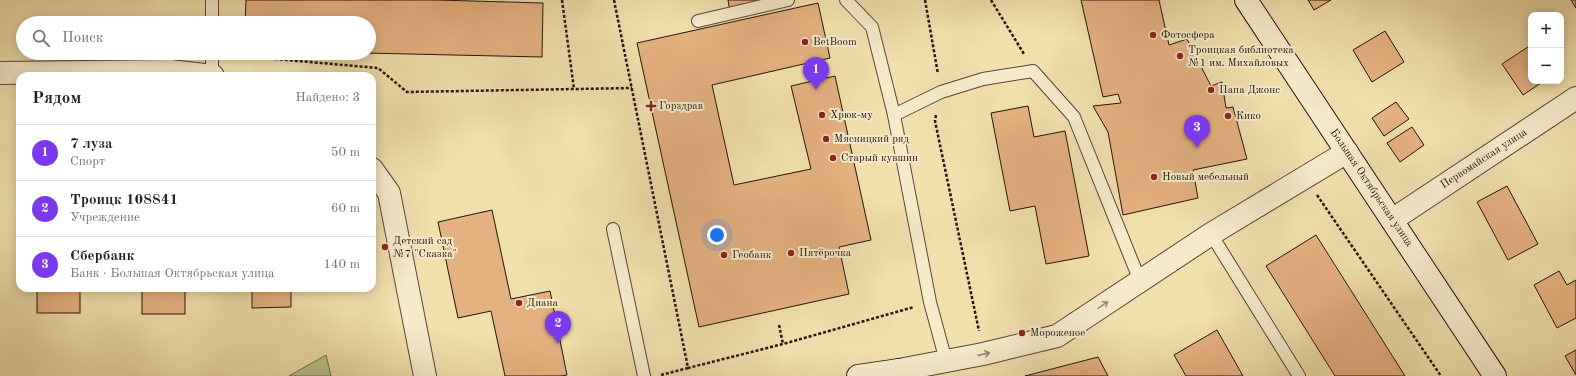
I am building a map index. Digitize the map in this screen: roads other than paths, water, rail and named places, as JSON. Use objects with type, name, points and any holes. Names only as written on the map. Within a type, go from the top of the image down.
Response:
[{"type":"street","name":"Большая Октябрьская улица","points":[[1246,0],[1495,376]]},
{"type":"street","points":[[85,72],[178,72]]},
{"type":"street","points":[[0,73],[16,73]]},
{"type":"street","name":"Первомайская улица","points":[[1392,220],[1576,98]]},
{"type":"street","points":[[858,376],[899,373],[1057,336],[1211,234],[1347,152]]},
{"type":"street","points":[[376,175],[389,193],[425,376]]},
{"type":"lane","points":[[212,0],[212,16]]},
{"type":"lane","points":[[698,22],[774,2],[788,0]]},
{"type":"lane","points":[[846,0],[872,27],[894,115],[930,302],[946,361]]},
{"type":"lane","points":[[212,60],[212,72]]},
{"type":"lane","points":[[894,115],[941,92],[983,79],[1033,71],[1074,117],[1140,281]]},
{"type":"lane","points":[[613,229],[644,376]]},
{"type":"lane","points":[[1211,234],[1298,376]]},
{"type":"place","name":"Фотосфера","points":[[1153,35]]},
{"type":"place","name":"BetBoom","points":[[805,42]]},
{"type":"place","name":"Троицкая библиотека №1 им. Михайловых","points":[[1180,56]]},
{"type":"place","name":"7 луза","points":[[816,90]]},
{"type":"place","name":"Папа Джонс","points":[[1211,90]]},
{"type":"place","name":"Горздрав","points":[[651,106]]},
{"type":"place","name":"Хрюк-му","points":[[822,115]]},
{"type":"place","name":"Кико","points":[[1228,116]]},
{"type":"place","name":"Мясницкий ряд","points":[[826,139]]},
{"type":"place","name":"Сбербанк","points":[[1197,148]]},
{"type":"place","name":"Старый кувшин","points":[[833,158]]},
{"type":"place","name":"Новый мебельный","points":[[1154,177]]},
{"type":"place","name":"Детский сад №7 \"Сказка\"","points":[[385,247]]},
{"type":"place","name":"Пятёрочка","points":[[791,253]]},
{"type":"place","name":"Геобанк","points":[[724,255]]},
{"type":"place","name":"Диана","points":[[519,303]]},
{"type":"place","name":"Мороженое","points":[[1022,333]]},
{"type":"place","name":"Троицк 108841","points":[[558,344]]}]
